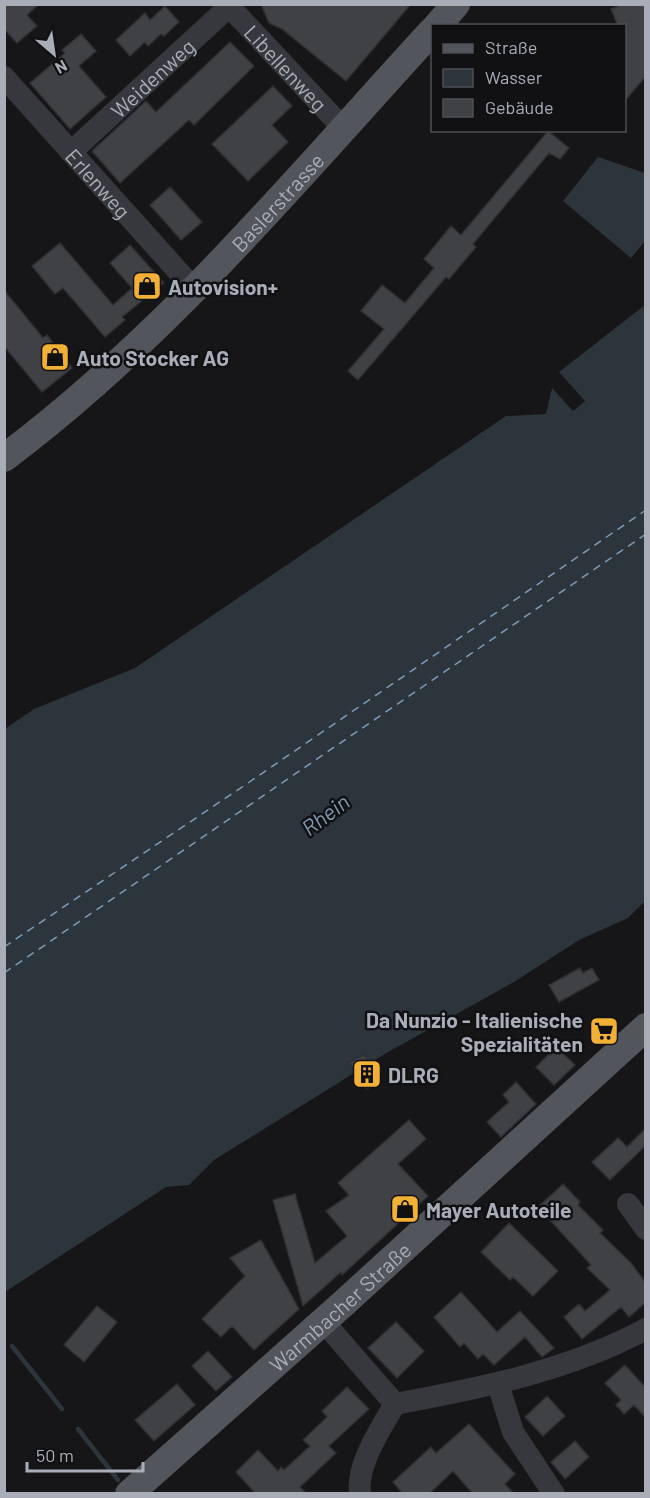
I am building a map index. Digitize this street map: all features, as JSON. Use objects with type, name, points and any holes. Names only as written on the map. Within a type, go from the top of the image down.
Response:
[{"type":"main road","points":[[439,24],[456,4]]},
{"type":"main road","name":"Baslerstrasse","points":[[4,458],[106,377],[194,289],[431,32]]},
{"type":"main road","name":"Warmbacher Straße","points":[[134,1490],[645,1027]]},
{"type":"street","name":"Libellenweg","points":[[230,5],[344,128]]},
{"type":"street","name":"Weidenweg","points":[[71,152],[230,5]]},
{"type":"street","name":"Erlenweg","points":[[4,77],[194,289]]},
{"type":"street","points":[[628,1204],[645,1229]]},
{"type":"street","points":[[323,1321],[395,1404]]},
{"type":"street","points":[[356,1491],[370,1447],[395,1404],[498,1384],[642,1336]]},
{"type":"street","points":[[498,1384],[513,1432],[554,1494]]},
{"type":"water","points":[[598,157],[645,173],[645,241],[631,258],[563,201]]},
{"type":"water","name":"Rhein","points":[[645,305],[645,901],[628,918],[579,940],[514,982],[388,1052],[214,1160],[189,1185],[166,1187],[5,1292],[5,729],[34,709],[135,668],[506,416],[546,414],[552,388],[573,411],[585,401],[559,372]]},
{"type":"building","points":[[4,4],[39,4],[27,15],[37,26],[17,43],[4,29]]},
{"type":"building","points":[[261,4],[411,4],[346,81],[282,29],[269,23]]},
{"type":"building","points":[[624,4],[645,4],[645,77],[626,100],[626,24],[617,24],[611,9]]},
{"type":"building","points":[[165,6],[179,22],[164,36],[161,34],[148,46],[145,42],[130,56],[116,40],[145,13],[150,20]]},
{"type":"building","points":[[81,34],[96,51],[79,66],[106,97],[70,129],[30,83],[65,53],[62,50]]},
{"type":"building","points":[[230,42],[254,66],[194,125],[189,120],[120,183],[92,151],[146,101],[156,112]]},
{"type":"building","points":[[273,86],[292,106],[272,125],[288,142],[248,181],[212,144]]},
{"type":"building","points":[[547,132],[569,148],[560,159],[549,153],[473,244],[476,247],[449,279],[446,277],[358,380],[348,371],[384,329],[361,311],[382,285],[405,303],[434,268],[424,259],[451,226],[461,235]]},
{"type":"building","points":[[170,187],[202,222],[181,240],[150,205]]},
{"type":"building","points":[[60,243],[113,305],[132,288],[110,263],[130,245],[164,283],[122,317],[125,320],[105,337],[63,288],[55,294],[32,266]]},
{"type":"building","points":[[4,290],[43,338],[47,335],[72,368],[42,392],[4,346]]},
{"type":"building","points":[[580,968],[583,973],[592,968],[599,980],[559,1002],[549,985]]},
{"type":"building","points":[[556,1047],[575,1065],[554,1085],[536,1067]]},
{"type":"building","points":[[364,1054],[379,1081],[367,1089],[349,1063]]},
{"type":"building","points":[[516,1082],[536,1104],[501,1137],[487,1122],[509,1102],[503,1095]]},
{"type":"building","points":[[409,1120],[426,1139],[398,1164],[428,1196],[342,1275],[341,1272],[303,1306],[273,1200],[295,1194],[315,1263],[347,1236],[326,1211],[349,1195],[338,1183]]},
{"type":"building","points":[[645,1129],[645,1146],[610,1180],[592,1162],[618,1138],[627,1147]]},
{"type":"building","points":[[563,1184],[580,1202],[578,1205],[603,1230],[600,1233],[631,1263],[645,1282],[645,1303],[629,1317],[621,1307],[582,1339],[564,1317],[579,1304],[585,1311],[610,1290],[587,1268],[591,1265],[538,1207]]},
{"type":"building","points":[[509,1223],[558,1271],[533,1296],[513,1277],[510,1280],[481,1252]]},
{"type":"building","points":[[261,1240],[299,1309],[254,1350],[232,1326],[221,1337],[202,1319],[245,1276],[230,1258]]},
{"type":"building","points":[[461,1292],[497,1332],[520,1311],[554,1348],[542,1357],[525,1337],[494,1365],[483,1354],[478,1359],[464,1343],[460,1347],[434,1317]]},
{"type":"building","points":[[97,1306],[117,1322],[84,1362],[64,1345]]},
{"type":"building","points":[[396,1322],[424,1351],[397,1378],[368,1348]]},
{"type":"building","points":[[208,1351],[232,1377],[216,1391],[192,1366]]},
{"type":"building","points":[[625,1365],[645,1387],[645,1417],[634,1405],[624,1414],[616,1405],[621,1400],[605,1383]]},
{"type":"building","points":[[177,1384],[195,1405],[154,1441],[135,1420]]},
{"type":"building","points":[[347,1387],[369,1409],[329,1446],[336,1453],[300,1487],[307,1494],[256,1494],[236,1472],[258,1450],[278,1471],[281,1467],[284,1470],[310,1446],[303,1440],[327,1417],[322,1411]]},
{"type":"building","points":[[547,1396],[565,1416],[543,1436],[525,1417]]},
{"type":"building","points":[[469,1424],[515,1474],[505,1484],[514,1494],[473,1494],[453,1471],[429,1494],[403,1494],[393,1482],[431,1447],[436,1453]]},
{"type":"building","points":[[575,1441],[589,1457],[565,1479],[551,1462]]},
{"type":"waterway","points":[[12,1346],[62,1409]]},
{"type":"waterway","points":[[78,1429],[118,1480]]},
{"type":"ferry route","points":[[4,947],[646,510]]},
{"type":"ferry route","points":[[4,973],[646,534]]},
{"type":"place","name":"Autovision+","points":[[147,286]]},
{"type":"place","name":"Auto Stocker AG","points":[[55,357]]},
{"type":"place","name":"Da Nunzio - Italienische Spezialitäten","points":[[604,1031]]},
{"type":"place","name":"DLRG","points":[[367,1074]]},
{"type":"place","name":"Mayer Autoteile","points":[[405,1209]]}]
